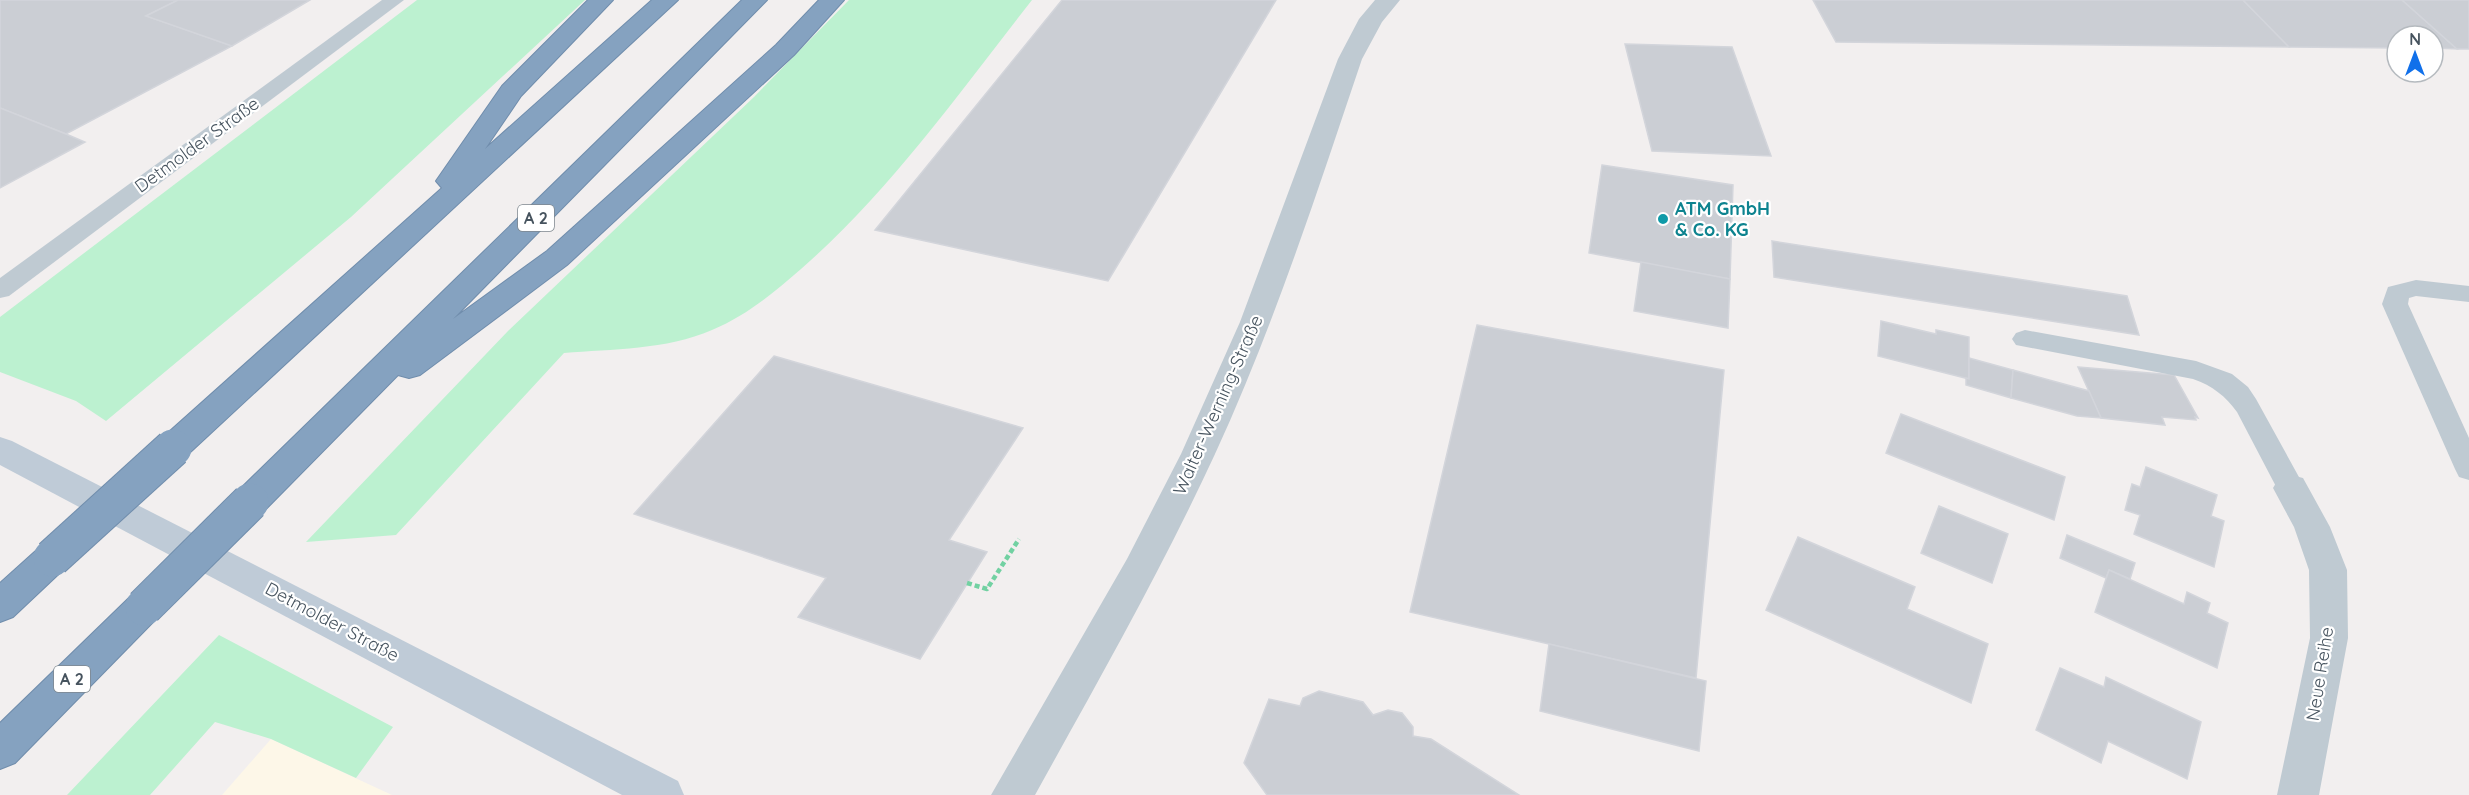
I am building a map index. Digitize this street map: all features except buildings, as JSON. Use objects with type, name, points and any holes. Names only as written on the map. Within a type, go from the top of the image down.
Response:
[{"type":"highway","points":[[418,228],[511,91],[601,0]]},
{"type":"highway","points":[[0,606],[666,0]]},
{"type":"highway","name":"A 2","points":[[0,750],[756,0]]},
{"type":"highway","points":[[316,436],[557,258],[785,51],[832,0]]},
{"type":"street","name":"Walter-Werning-Straße","points":[[1012,795],[1140,570],[1198,454],[1256,322],[1350,58],[1371,19],[1388,0]]},
{"type":"street","name":"Detmolder Straße","points":[[0,450],[663,795]]},
{"type":"street","name":"Neue Reihe","points":[[2291,488],[2312,527],[2328,570],[2329,638],[2298,795]]},
{"type":"lane","name":"Detmolder Straße","points":[[0,290],[394,0]]},
{"type":"lane","points":[[2469,294],[2416,288],[2397,292],[2395,304],[2469,469]]},
{"type":"lane","points":[[2025,339],[2196,370],[2216,377],[2232,387],[2247,407],[2291,488]]},
{"type":"path","points":[[967,584],[987,589],[1018,539]]},
{"type":"shaded area","points":[[271,739],[392,795],[222,795]]},
{"type":"green space","points":[[417,0],[585,0],[351,217],[106,421],[76,401],[0,372],[0,317]]},
{"type":"green space","points":[[849,0],[1032,0],[894,174],[833,239],[759,303],[737,318],[694,337],[639,348],[564,353],[396,535],[306,542],[508,331],[754,97]]},
{"type":"green space","points":[[219,635],[393,727],[356,778],[271,739],[215,722],[150,795],[67,795]]},
{"type":"place","name":"ATM GmbH & Co. KG","points":[[1663,219]]}]
